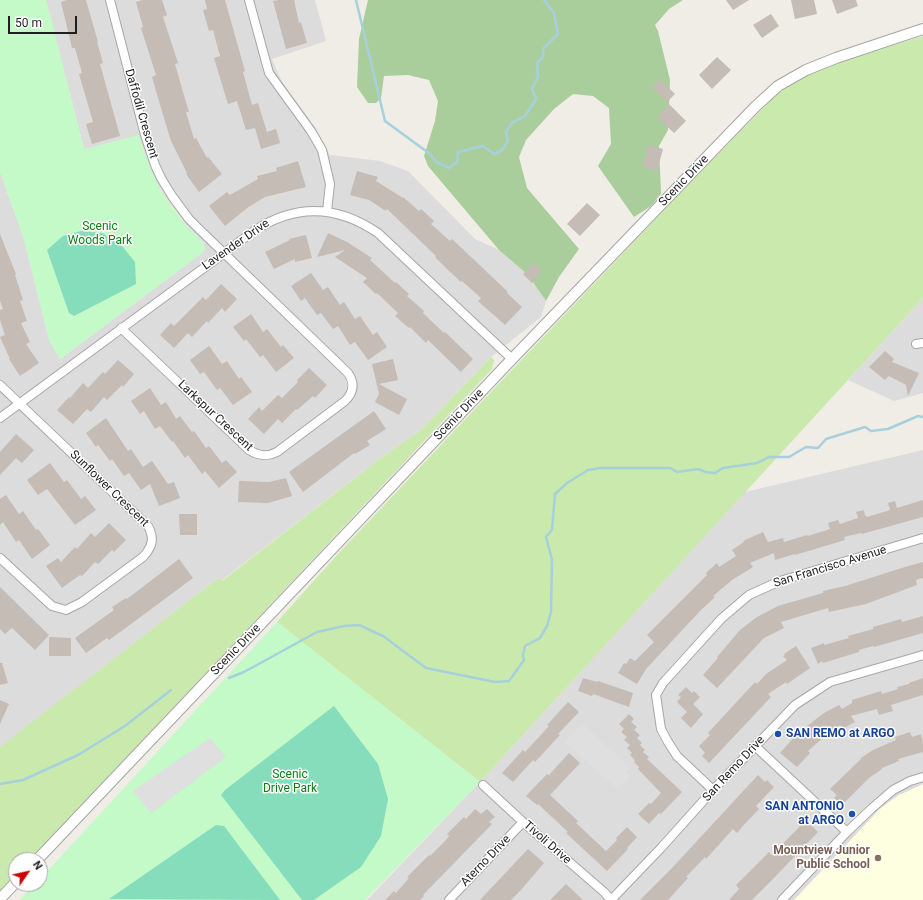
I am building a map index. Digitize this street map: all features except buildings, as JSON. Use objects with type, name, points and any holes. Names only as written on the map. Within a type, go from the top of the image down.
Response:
[{"type":"street","name":"Daffodil Crescent","points":[[110,0],[145,135],[155,165],[161,178],[181,209],[223,253]]},
{"type":"street","points":[[249,0],[269,73],[322,150],[330,184],[327,211]]},
{"type":"street","name":"Scenic Drive","points":[[45,852],[512,359],[778,86],[806,70],[836,58],[923,30]]},
{"type":"street","name":"Lavender Drive","points":[[0,418],[254,231],[274,219],[295,213],[312,211],[327,211],[351,217],[378,233],[512,359]]},
{"type":"street","name":"Larkspur Crescent","points":[[121,328],[253,453],[262,456],[272,455],[306,432],[349,398],[354,386],[352,379],[348,373],[223,253]]},
{"type":"street","points":[[0,385],[20,404]]},
{"type":"street","name":"Sunflower Crescent","points":[[0,558],[52,606],[66,610],[82,602],[143,557],[152,545],[152,538],[148,526],[20,404]]},
{"type":"street","name":"San Francisco Avenue","points":[[713,790],[677,756],[661,729],[656,695],[663,683],[720,619],[749,595],[780,581],[923,538]]},
{"type":"street","name":"San Remo Drive","points":[[611,900],[662,848],[713,790],[795,705],[830,682],[923,655]]},
{"type":"street","points":[[755,746],[847,832]]},
{"type":"street","points":[[782,900],[847,832],[893,790],[910,781],[923,777]]},
{"type":"street","name":"Tivoli Drive","points":[[483,785],[523,822],[604,892],[611,900]]},
{"type":"street","name":"Aterno Drive","points":[[449,900],[523,822]]},
{"type":"street","points":[[0,899],[8,890]]},
{"type":"shaded area","points":[[46,0],[315,0],[326,41],[272,59],[281,80],[317,130],[330,155],[380,161],[408,171],[475,239],[499,250],[528,275],[546,301],[541,317],[491,357],[421,430],[382,457],[221,581],[218,578],[97,672],[7,754],[0,757],[0,172],[23,236],[49,340],[60,359],[202,253],[204,243],[186,225],[168,201],[155,180],[146,159],[84,149]]},
{"type":"shaded area","points":[[923,298],[923,393],[894,401],[848,380]]},
{"type":"shaded area","points":[[923,450],[923,784],[882,807],[794,900],[367,900],[480,782],[745,492]]},
{"type":"shaded area","points":[[583,724],[630,767],[626,772],[630,776],[618,790],[564,742]]},
{"type":"shaded area","points":[[210,738],[226,757],[151,813],[133,791]]},
{"type":"shaded area","name":"Mountview Junior Public School","points":[[923,784],[923,900],[794,900],[882,807],[899,795]]},
{"type":"green space","name":"Scenic Woods Park","points":[[0,0],[46,0],[84,149],[139,135],[151,170],[159,187],[169,203],[202,242],[206,249],[60,359],[49,340],[23,236],[0,172]]},
{"type":"green space","points":[[368,0],[683,0],[669,9],[655,25],[658,31],[670,80],[668,130],[659,146],[661,194],[651,206],[634,217],[598,166],[611,144],[609,108],[593,96],[573,94],[554,109],[526,140],[519,157],[527,188],[579,249],[559,277],[546,301],[528,275],[499,250],[428,166],[424,156],[435,121],[438,101],[429,80],[408,75],[384,76],[381,98],[376,103],[368,103],[357,87],[359,39]]},
{"type":"green space","points":[[923,36],[923,298],[480,782],[277,622],[337,555],[491,392],[772,99],[797,79],[827,66]]},
{"type":"green space","points":[[81,231],[102,233],[122,246],[135,262],[136,284],[74,316],[69,313],[47,250],[63,236]]},
{"type":"green space","points":[[491,357],[494,360],[492,369],[38,852],[8,852],[8,884],[0,892],[0,747],[218,578],[222,581],[382,457],[421,430]]},
{"type":"green space","name":"Scenic Drive Park","points":[[277,622],[480,782],[365,900],[20,900],[28,892],[48,892],[48,870]]},
{"type":"green space","points":[[334,706],[378,764],[388,799],[381,836],[361,867],[314,900],[302,900],[221,795],[225,790]]},
{"type":"green space","points":[[216,825],[224,826],[280,900],[109,899]]},
{"type":"waterway","points":[[356,0],[385,121],[430,154],[436,162],[449,168],[457,162],[458,152],[483,146],[494,154],[501,151],[508,141],[506,132],[512,123],[525,116],[536,99],[532,88],[538,77],[537,63],[543,57],[543,49],[558,34],[554,13],[544,0]]},
{"type":"waterway","points":[[229,678],[244,672],[317,632],[344,626],[359,625],[383,636],[426,668],[495,682],[509,681],[524,660],[523,655],[525,646],[540,638],[547,626],[551,612],[552,560],[546,537],[552,530],[555,494],[567,483],[588,470],[601,468],[670,468],[677,472],[698,469],[715,473],[723,468],[757,463],[769,457],[789,457],[806,447],[818,448],[826,439],[865,427],[871,431],[888,429],[918,416],[923,417]]},
{"type":"waterway","points":[[0,784],[23,780],[78,755],[125,726],[171,690]]},
{"type":"place","name":"SAN REMO at ARGO","points":[[778,734]]},
{"type":"place","name":"SAN ANTONIO at ARGO","points":[[852,814]]},
{"type":"place","name":"Mountview Junior Public School","points":[[878,858]]}]
